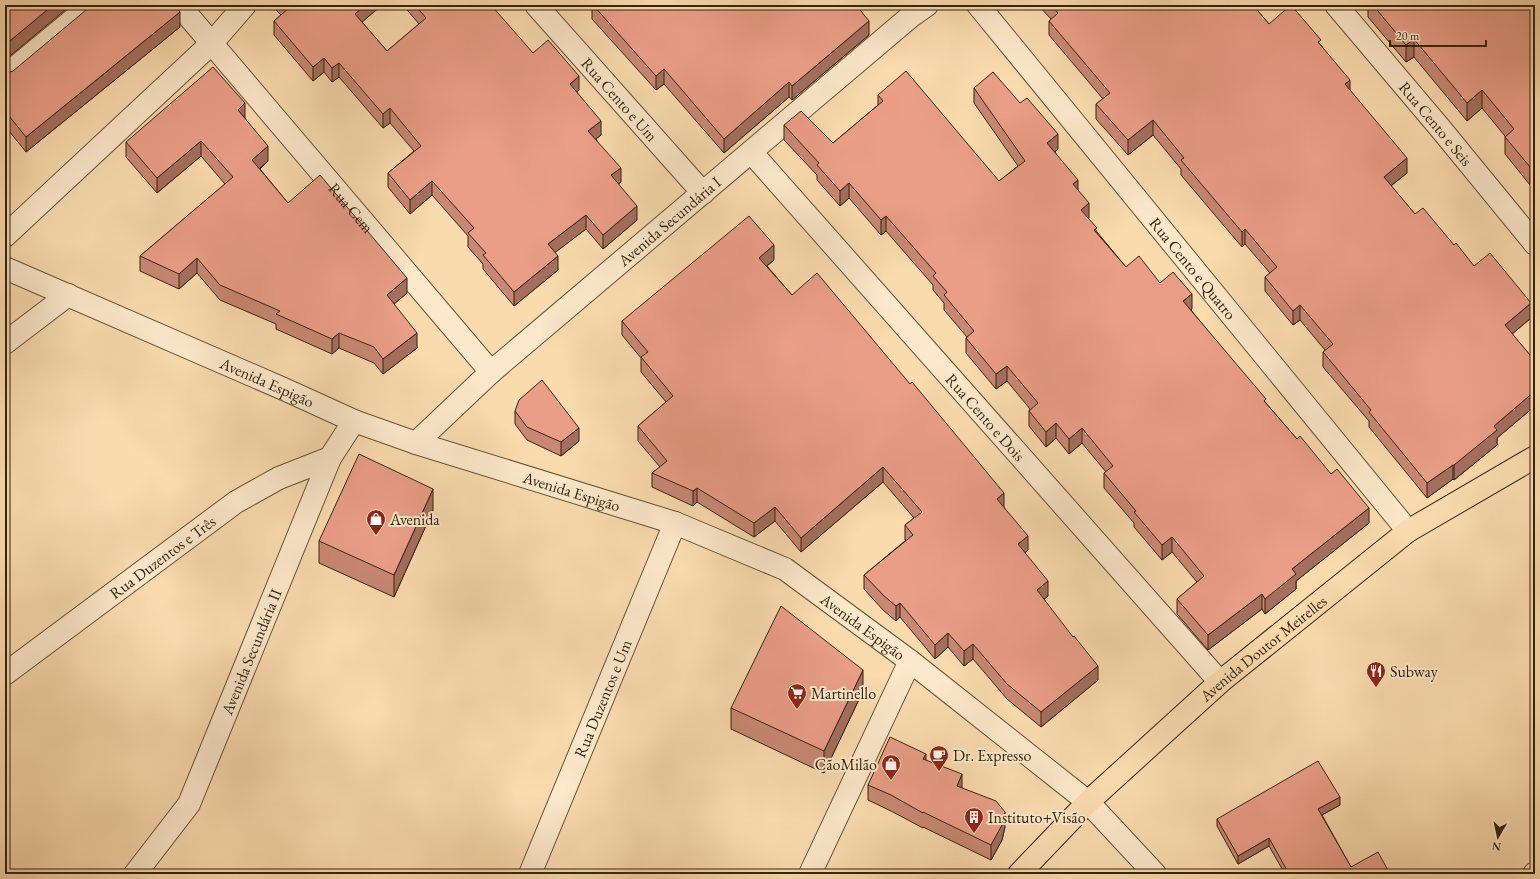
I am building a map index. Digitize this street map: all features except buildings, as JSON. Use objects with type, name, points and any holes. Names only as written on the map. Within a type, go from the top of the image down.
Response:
[{"type":"main road","name":"Avenida Doutor Meirelles","points":[[1019,874],[1088,802],[1220,682],[1408,531],[1535,457]]},
{"type":"street","points":[[5,76],[91,5]]},
{"type":"street","name":"Rua Cem","points":[[179,5],[491,372]]},
{"type":"street","points":[[5,236],[212,43],[245,5]]},
{"type":"street","name":"Rua Cento e Um","points":[[536,5],[703,193]]},
{"type":"street","name":"Rua Cento e Quatro","points":[[978,5],[1408,531]]},
{"type":"street","name":"Rua Cento e Seis","points":[[1336,5],[1440,128],[1535,244]]},
{"type":"street","name":"Avenida Secundária I","points":[[416,443],[491,372],[751,152],[912,9]]},
{"type":"street","name":"Rua Cento e Dois","points":[[751,152],[1220,682]]},
{"type":"street","name":"Avenida Espigão","points":[[5,268],[354,421],[416,443],[675,522],[785,569],[910,661],[1088,802],[1155,874]]},
{"type":"street","points":[[5,343],[68,295]]},
{"type":"street","name":"Avenida Secundária II","points":[[135,874],[189,804],[330,458],[354,421]]},
{"type":"street","name":"Rua Duzentos e Três","points":[[5,674],[236,502],[279,478],[330,458]]},
{"type":"street","name":"Rua Duzentos e Um","points":[[530,874],[675,522]]},
{"type":"street","points":[[810,874],[910,661]]},
{"type":"place","name":"Avenida","points":[[376,536]]},
{"type":"place","name":"Subway","points":[[1376,688]]},
{"type":"place","name":"Martinello","points":[[797,710]]},
{"type":"place","name":"Dr. Expresso","points":[[939,772]]},
{"type":"place","name":"CãoMilão","points":[[891,781]]},
{"type":"place","name":"Instituto+Visão","points":[[974,834]]}]
